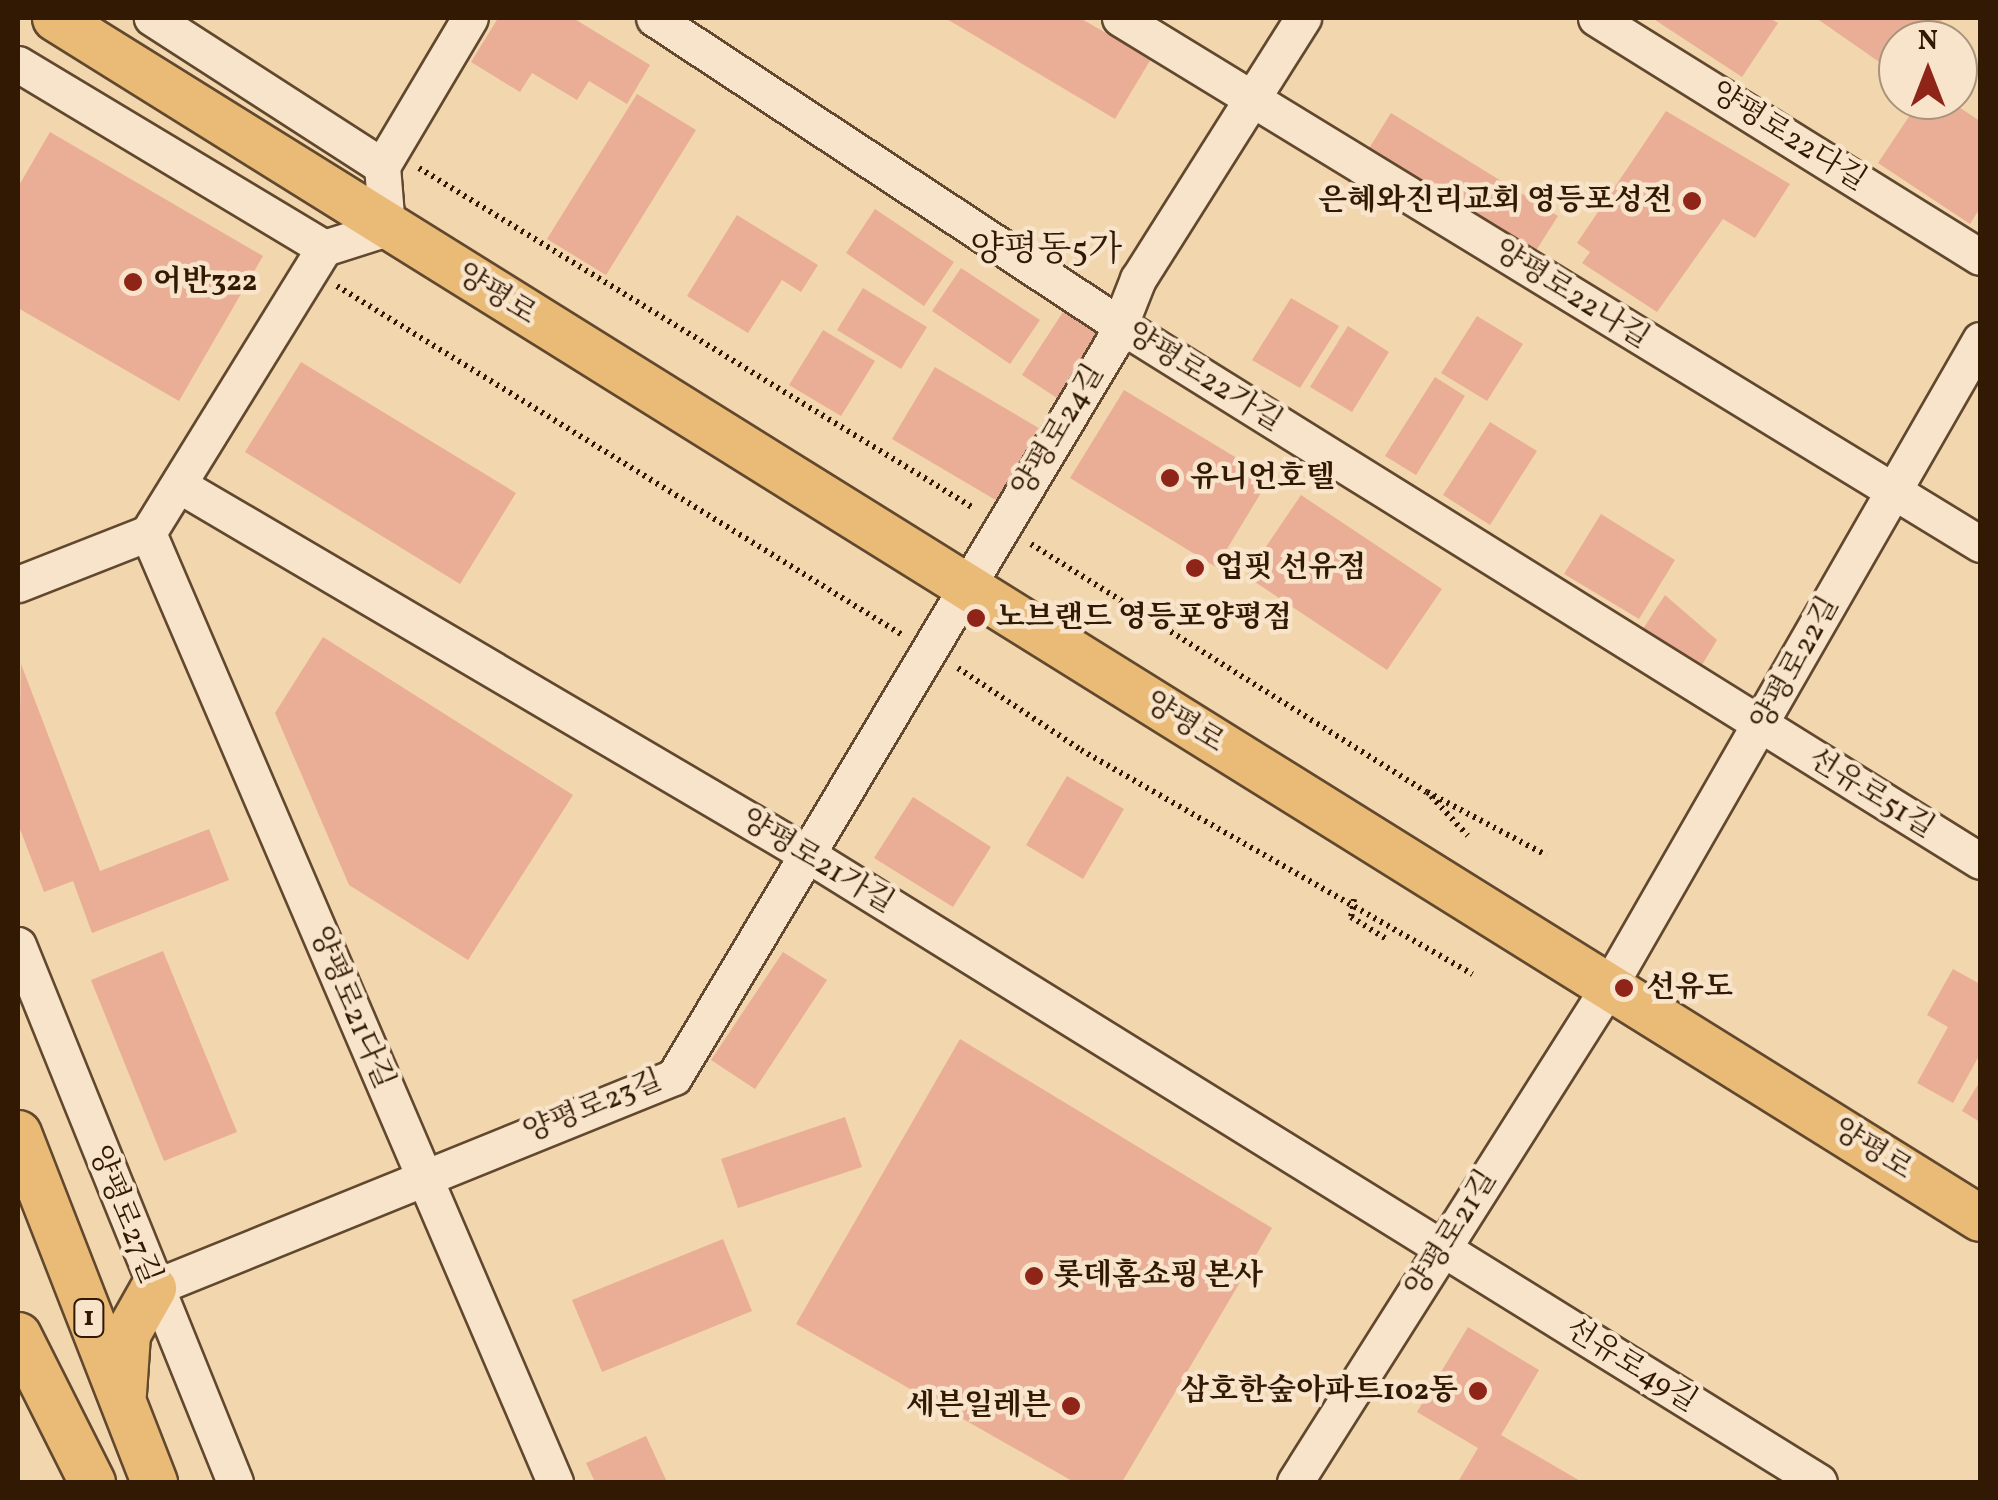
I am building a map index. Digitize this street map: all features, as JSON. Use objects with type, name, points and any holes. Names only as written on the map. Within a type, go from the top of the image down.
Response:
[{"type":"main road","name":"양평로","points":[[55,18],[1980,1218]]},
{"type":"main road","name":"1","points":[[18,1133],[154,1482]]},
{"type":"main road","points":[[56,1231],[106,1280],[153,1288],[127,1334],[122,1405]]},
{"type":"main road","name":"1","points":[[18,1336],[92,1482]]},
{"type":"street","points":[[152,18],[393,162]]},
{"type":"street","points":[[18,584],[148,533],[184,488],[324,263],[387,228],[393,162],[470,18]]},
{"type":"street","name":"양평로22가길","points":[[654,18],[1120,325],[1762,727]]},
{"type":"street","name":"양평로22나길","points":[[1120,18],[1980,544]]},
{"type":"street","name":"양평로24길","points":[[968,588],[1120,325],[1138,279],[1304,18]]},
{"type":"street","name":"양평로22다길","points":[[1596,18],[1980,257]]},
{"type":"street","points":[[18,64],[324,263]]},
{"type":"street","name":"양평로22길","points":[[1609,986],[1762,727],[1890,492],[1980,340]]},
{"type":"street","name":"양평로21가길","points":[[184,488],[804,853],[1443,1249]]},
{"type":"street","name":"양평로21다길","points":[[148,533],[556,1482]]},
{"type":"street","name":"양평로23길","points":[[153,1288],[674,1077],[804,853],[968,588]]},
{"type":"street","name":"선유로51길","points":[[1762,727],[1980,861]]},
{"type":"street","name":"양평로27길","points":[[18,946],[234,1482]]},
{"type":"street","name":"양평로21길","points":[[1295,1482],[1609,986]]},
{"type":"street","name":"선유로49길","points":[[1443,1249],[1819,1482]]},
{"type":"path","points":[[393,162],[982,514]]},
{"type":"path","points":[[324,263],[911,640]]},
{"type":"path","points":[[1021,538],[1427,792],[1546,855]]},
{"type":"path","points":[[946,661],[1081,750],[1354,900],[1472,974]]},
{"type":"path","points":[[1427,792],[1468,836]]},
{"type":"path","points":[[1354,900],[1351,916],[1388,940]]},
{"type":"building","points":[[498,18],[573,18],[650,65],[627,104],[589,81],[577,100],[532,73],[520,92],[471,62]]},
{"type":"building","points":[[945,18],[1080,18],[1151,59],[1115,119]]},
{"type":"building","points":[[1652,18],[1770,18],[1778,23],[1742,77]]},
{"type":"building","points":[[1816,18],[1943,18],[1878,20],[1878,61]]},
{"type":"building","points":[[637,94],[696,130],[606,275],[547,239]]},
{"type":"building","name":"은혜와진리교회 영등포성전","points":[[1666,111],[1790,184],[1755,238],[1723,219],[1657,312],[1582,263],[1590,252],[1577,243]]},
{"type":"building","points":[[1391,113],[1558,216],[1530,260],[1363,158]]},
{"type":"building","points":[[1907,120],[1978,120],[1980,208],[1970,224],[1878,163]]},
{"type":"building","name":"어반322","points":[[50,132],[263,256],[179,401],[18,308],[18,187]]},
{"type":"building","points":[[875,209],[954,262],[924,306],[846,253]]},
{"type":"building","points":[[737,215],[818,265],[801,292],[782,280],[748,333],[687,296]]},
{"type":"building","points":[[961,268],[1040,320],[1010,364],[932,311]]},
{"type":"building","points":[[863,288],[927,327],[901,369],[837,330]]},
{"type":"building","points":[[1291,298],[1339,326],[1300,388],[1252,360]]},
{"type":"building","points":[[1063,312],[1101,336],[1060,400],[1022,375]]},
{"type":"building","points":[[1477,316],[1523,344],[1487,401],[1441,373]]},
{"type":"building","points":[[1348,326],[1389,352],[1352,412],[1310,387]]},
{"type":"building","points":[[823,330],[875,361],[841,416],[789,385]]},
{"type":"building","points":[[301,362],[516,493],[460,584],[245,452]]},
{"type":"building","points":[[935,367],[1042,430],[999,502],[892,439]]},
{"type":"building","points":[[1435,377],[1465,396],[1416,475],[1385,456]]},
{"type":"building","name":"유니언호텔","points":[[1124,390],[1270,478],[1216,567],[1070,478]]},
{"type":"building","points":[[1490,422],[1537,451],[1490,525],[1443,495]]},
{"type":"building","points":[[1301,495],[1442,589],[1387,670],[1246,576]]},
{"type":"building","points":[[1601,514],[1675,560],[1639,619],[1564,574]]},
{"type":"building","points":[[1665,595],[1717,640],[1702,665],[1643,629]]},
{"type":"building","points":[[323,637],[573,795],[468,960],[349,885],[275,713]]},
{"type":"building","points":[[21,664],[100,871],[209,829],[229,880],[92,933],[73,881],[44,892],[18,824]]},
{"type":"building","points":[[1067,776],[1124,809],[1083,879],[1026,845]]},
{"type":"building","points":[[913,797],[991,847],[953,907],[874,858]]},
{"type":"building","points":[[163,951],[237,1132],[164,1161],[91,980]]},
{"type":"building","points":[[783,952],[827,980],[755,1089],[711,1060]]},
{"type":"building","points":[[1953,969],[1980,984],[1980,1054],[1953,1103],[1917,1083],[1948,1027],[1927,1015]]},
{"type":"building","name":"롯데홈쇼핑 본사","points":[[960,1039],[1272,1228],[1122,1482],[1074,1482],[796,1324]]},
{"type":"building","points":[[1980,1081],[1980,1122],[1962,1111]]},
{"type":"building","points":[[845,1117],[862,1167],[738,1208],[721,1159]]},
{"type":"building","points":[[723,1239],[752,1311],[602,1372],[572,1300]]},
{"type":"building","name":"삼호한숲아파트102동","points":[[1468,1327],[1539,1370],[1501,1435],[1582,1482],[1458,1482],[1478,1448],[1417,1412]]},
{"type":"building","points":[[646,1436],[667,1482],[595,1482],[586,1463]]},
{"type":"place","name":"은혜와진리교회 영등포성전","points":[[1692,201]]},
{"type":"place","name":"어반322","points":[[133,282]]},
{"type":"place","name":"유니언호텔","points":[[1170,478]]},
{"type":"place","name":"업핏 선유점","points":[[1195,568]]},
{"type":"place","name":"노브랜드 영등포양평점","points":[[976,618]]},
{"type":"place","name":"선유도","points":[[1624,988]]},
{"type":"place","name":"롯데홈쇼핑 본사","points":[[1034,1276]]},
{"type":"place","name":"삼호한숲아파트102동","points":[[1478,1391]]},
{"type":"place","name":"세븐일레븐","points":[[1071,1406]]},
{"type":"district","name":"양평동5가","points":[[1046,251]]}]
